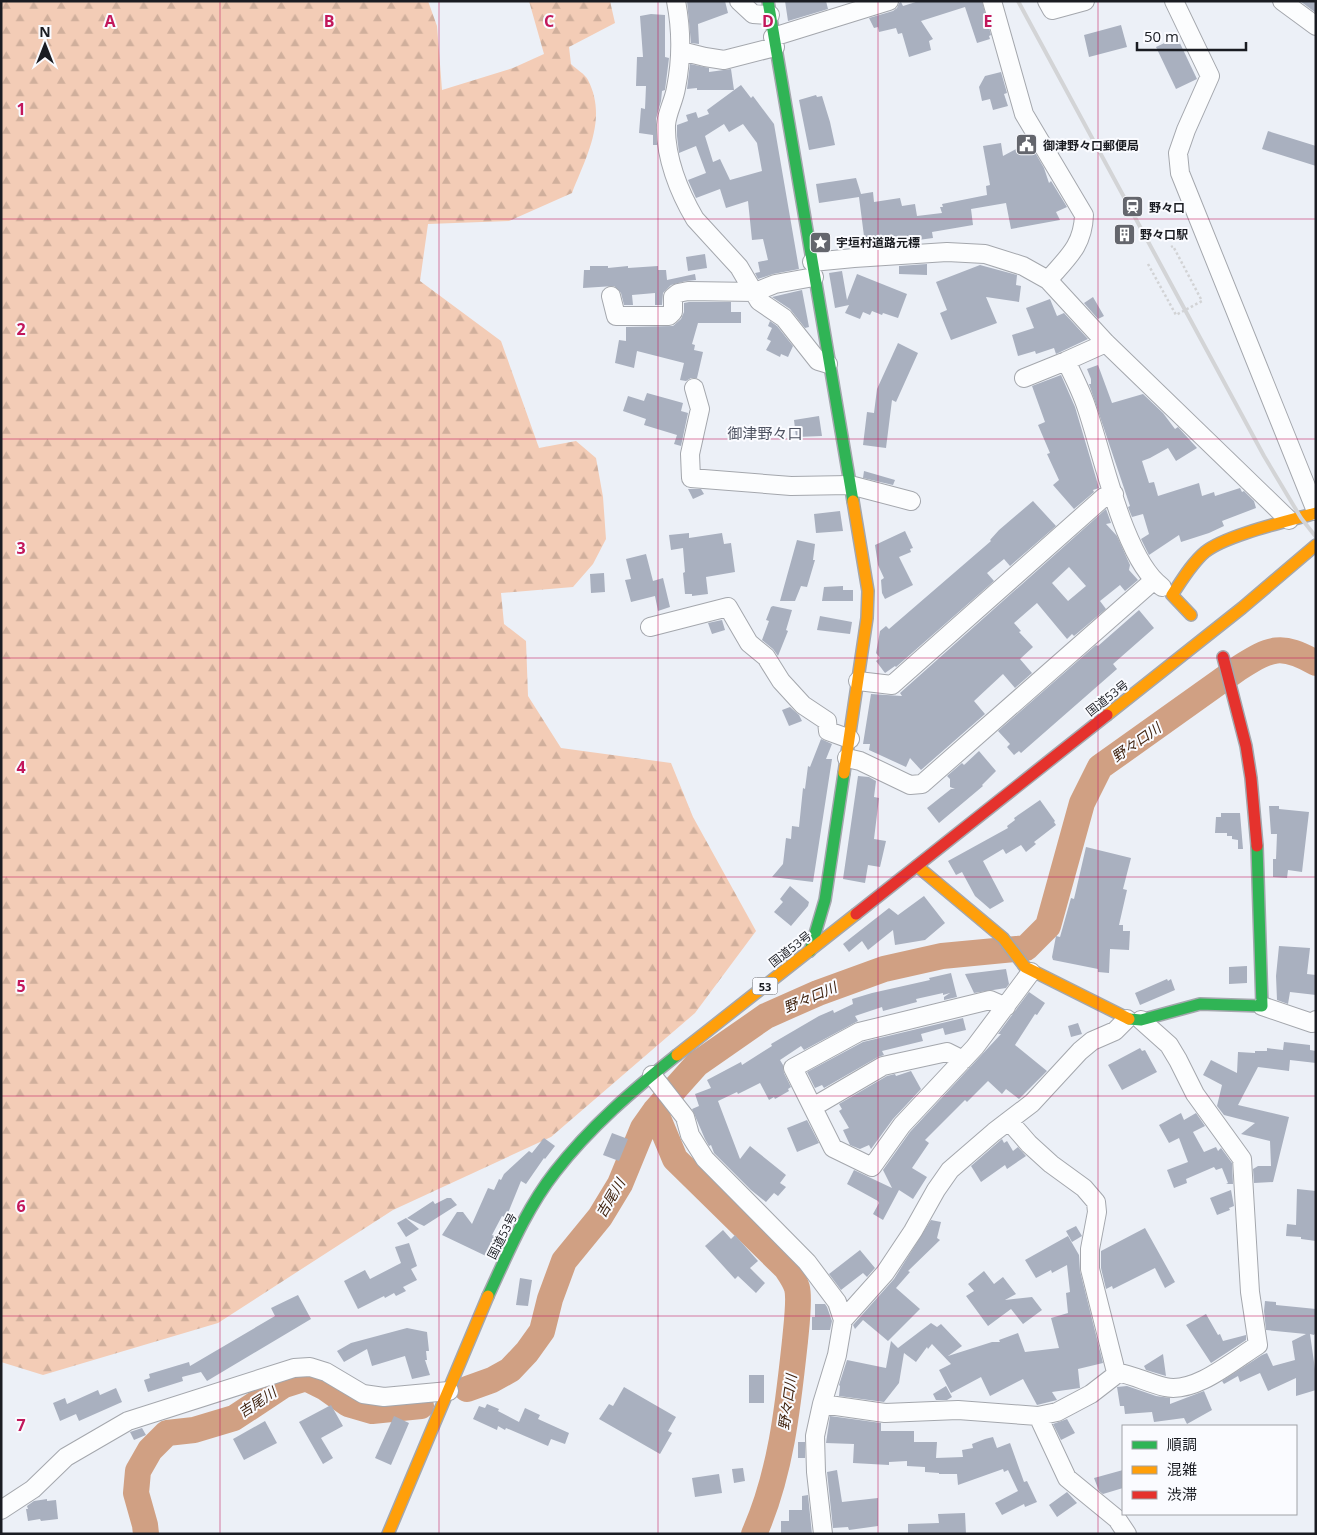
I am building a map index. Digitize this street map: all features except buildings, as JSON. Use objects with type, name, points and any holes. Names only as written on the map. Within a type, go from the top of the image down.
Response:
[{"type":"main road","points":[[769,8],[868,591],[867,618],[847,758],[824,900],[810,951]]},
{"type":"main road","points":[[1191,615],[1172,595],[1188,571],[1206,551],[1232,538],[1316,512]]},
{"type":"main road","name":"国道53号","points":[[388,1534],[486,1300],[520,1228],[555,1172],[598,1123],[657,1082],[810,951],[1242,608],[1316,545]]},
{"type":"main road","points":[[916,866],[1003,938],[1028,970],[1134,1019],[1200,1004],[1262,1006],[1259,857],[1246,745],[1224,662]]},
{"type":"street","points":[[676,1],[682,40],[676,91],[666,124],[666,146],[670,162],[689,210],[695,219],[740,267],[759,301],[784,318],[818,361],[828,364]]},
{"type":"street","points":[[739,1],[753,14],[769,8]]},
{"type":"street","points":[[680,51],[724,60],[889,1]]},
{"type":"street","points":[[992,1],[1024,114],[1084,215],[1079,241],[1048,280]]},
{"type":"street","points":[[1047,1],[1052,10],[1085,1]]},
{"type":"street","points":[[1174,1],[1210,76],[1178,152],[1180,173],[1316,512]]},
{"type":"street","points":[[1282,1],[1316,26]]},
{"type":"street","points":[[611,296],[616,316],[669,316],[673,312],[673,298],[678,293],[688,291],[755,292],[813,270],[854,258],[947,252],[985,254],[1023,266],[1048,280],[1106,343],[1289,520]]},
{"type":"street","points":[[1024,378],[1106,343]]},
{"type":"street","points":[[1066,361],[1084,402],[1129,540],[1145,571],[1153,581],[1172,595]]},
{"type":"street","points":[[694,388],[700,409],[690,454],[691,478],[791,486],[850,485],[911,502]]},
{"type":"street","points":[[858,682],[892,685],[1104,497],[1114,494]]},
{"type":"street","points":[[847,758],[860,761],[910,785],[922,784],[1153,581]]},
{"type":"street","points":[[650,627],[728,607],[749,643],[766,657],[781,681],[803,705],[826,721],[828,731],[850,739]]},
{"type":"street","points":[[1006,1007],[990,1000],[859,1032],[793,1068],[833,1148],[872,1167],[902,1125],[975,1047],[1006,1007],[1028,970]]},
{"type":"street","points":[[1262,1006],[1312,1023],[1316,1020]]},
{"type":"street","points":[[843,1320],[885,1273],[950,1170],[1032,1103],[1080,1051],[1092,1042],[1134,1019],[1169,1045],[1195,1094],[1242,1159],[1250,1292],[1258,1345],[1206,1379],[1180,1388],[1165,1387],[1132,1375],[1116,1372]]},
{"type":"street","points":[[813,1107],[883,1066],[947,1052],[963,1060]]},
{"type":"street","points":[[657,1082],[685,1117],[694,1144],[704,1159],[807,1262],[837,1302],[843,1320],[837,1355],[822,1404],[815,1436],[816,1472],[823,1534]]},
{"type":"street","points":[[822,1404],[885,1413],[958,1410],[1038,1416],[1057,1412],[1091,1394],[1114,1377],[1116,1372],[1090,1269],[1090,1249],[1097,1212],[1096,1202],[1084,1188],[1051,1164],[1029,1144],[1009,1120]]},
{"type":"street","points":[[1,1510],[33,1489],[66,1457],[128,1421],[294,1368],[310,1367],[326,1372],[363,1394],[384,1397],[448,1391]]},
{"type":"street","points":[[1038,1416],[1067,1478],[1117,1519],[1127,1534]]},
{"type":"path","points":[[1148,264],[1176,315],[1202,301],[1172,246],[1170,248]]},
{"type":"green space","points":[[1,1],[428,1],[437,26],[442,90],[513,68],[544,54],[529,1],[610,1],[615,23],[569,47],[571,64],[588,80],[594,95],[596,109],[593,138],[572,193],[509,221],[428,224],[420,281],[501,341],[539,448],[576,441],[596,458],[603,497],[606,539],[593,564],[573,587],[501,593],[504,624],[526,641],[528,696],[561,748],[671,763],[693,817],[756,931],[695,1013],[551,1137],[393,1210],[218,1323],[43,1375],[1,1362]]},
{"type":"waterway","name":"野々口川","points":[[467,1389],[492,1380],[510,1370],[527,1352],[542,1331],[550,1299],[564,1261],[600,1217],[620,1184],[643,1128],[655,1111],[697,1064],[766,1016],[818,993],[884,969],[942,956],[1026,948],[1048,926],[1082,803],[1100,767],[1239,668],[1268,652],[1276,650],[1294,653],[1316,663]]},
{"type":"waterway","name":"野々口川","points":[[655,1111],[675,1159],[786,1268],[797,1288],[798,1306],[795,1341],[782,1439],[771,1488],[754,1534]]},
{"type":"waterway","name":"吉尾川","points":[[146,1534],[136,1493],[138,1471],[150,1450],[167,1433],[194,1430],[234,1418],[284,1385],[306,1378],[324,1387],[348,1404],[372,1411],[421,1406]]},
{"type":"railway","points":[[1018,1],[1264,456],[1301,518],[1316,537]]},
{"type":"traffic: fast","points":[[768,1],[853,501]]},
{"type":"traffic: fast","points":[[810,951],[825,900],[844,773]]},
{"type":"traffic: fast","points":[[1129,1019],[1141,1020],[1200,1004],[1262,1006],[1257,846]]},
{"type":"traffic: fast","points":[[488,1296],[526,1216],[568,1155],[613,1110],[677,1055]]},
{"type":"traffic: slow","points":[[844,773],[867,618],[868,591],[853,501]]},
{"type":"traffic: slow","points":[[1191,615],[1172,595],[1200,556],[1215,546],[1242,534],[1316,513]]},
{"type":"traffic: slow","points":[[1107,715],[1242,608],[1316,545]]},
{"type":"traffic: slow","points":[[917,866],[1003,938],[1025,967],[1129,1019]]},
{"type":"traffic: slow","points":[[677,1055],[856,914]]},
{"type":"traffic: slow","points":[[388,1534],[488,1296]]},
{"type":"traffic: jam","points":[[1223,657],[1246,746],[1257,846]]},
{"type":"traffic: jam","points":[[856,914],[1107,715]]},
{"type":"place","name":"御津野々口郵便局","points":[[1027,145]]},
{"type":"place","name":"野々口","points":[[1133,207]]},
{"type":"place","name":"野々口駅","points":[[1124,234]]},
{"type":"place","name":"宇垣村道路元標","points":[[820,242]]},
{"type":"district","name":"御津野々口","points":[[765,433]]}]
